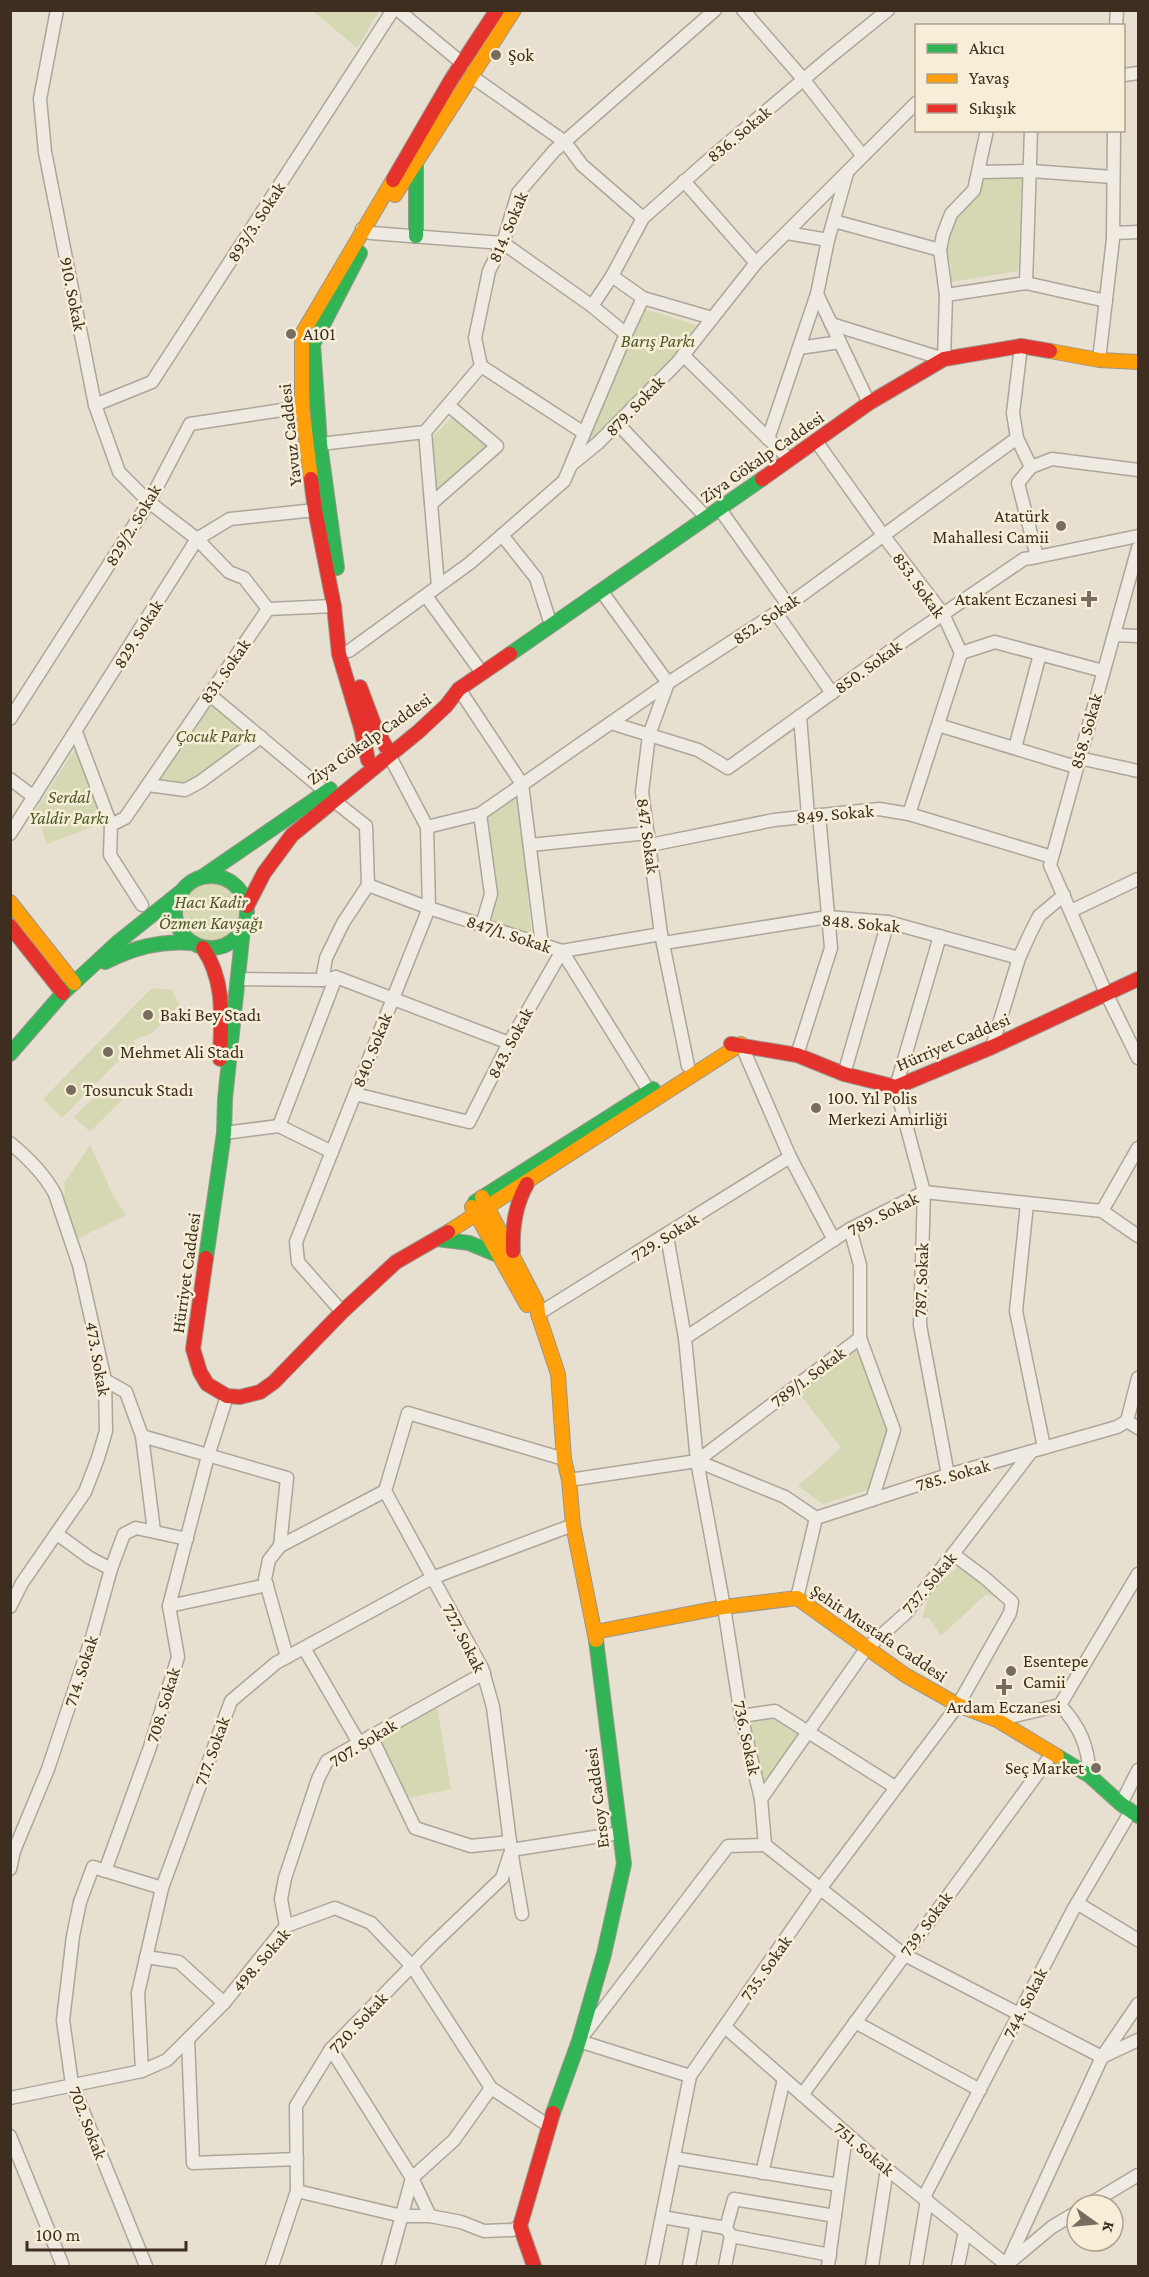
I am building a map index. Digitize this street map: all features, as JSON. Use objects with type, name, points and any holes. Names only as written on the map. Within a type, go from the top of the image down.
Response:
[{"type":"main road","name":"Yavuz Caddesi","points":[[387,751],[366,704],[349,651],[320,444],[313,344],[366,231],[416,162],[498,10]]},
{"type":"main road","name":"Yavuz Caddesi","points":[[370,764],[339,654],[334,606],[315,510],[302,407],[302,334],[467,70],[514,10]]},
{"type":"main road","points":[[416,162],[416,236]]},
{"type":"main road","name":"Ziya Gökalp Caddesi","points":[[323,800],[446,706],[459,689],[602,592],[869,404],[944,359],[1021,346],[1099,360],[1138,362]]},
{"type":"main road","points":[[10,1054],[63,993],[117,944],[192,882],[323,800]]},
{"type":"main road","points":[[247,906],[264,873],[292,835],[323,800]]},
{"type":"main road","points":[[202,877],[214,876],[236,885],[247,906],[225,1099]]},
{"type":"main road","points":[[183,890],[177,900],[175,912],[177,924],[183,935],[211,958],[219,977],[220,1078],[225,1099]]},
{"type":"main road","points":[[10,902],[74,983]]},
{"type":"main road","points":[[10,926],[63,993]]},
{"type":"main road","points":[[74,983],[105,962],[125,952],[150,944],[177,941],[215,949],[226,946],[236,939],[243,929]]},
{"type":"main road","name":"Hürriyet Caddesi","points":[[225,1099],[224,1133],[193,1349],[200,1372],[207,1384],[226,1396],[250,1396],[274,1382],[342,1312],[396,1262],[437,1239],[479,1206],[723,1043],[741,1044],[797,1055],[844,1074],[896,1087],[992,1047],[1138,979]]},
{"type":"main road","name":"Hürriyet Caddesi","points":[[396,1262],[406,1245],[528,1182],[741,1044]]},
{"type":"main road","name":"Ersoy Caddesi","points":[[513,1255],[513,1221],[519,1199],[528,1182]]},
{"type":"main road","name":"Ersoy Caddesi","points":[[479,1206],[498,1255],[529,1309],[538,1314]]},
{"type":"main road","name":"Ersoy Caddesi","points":[[479,1206],[513,1255],[537,1303],[538,1314],[558,1374],[564,1459],[569,1480],[573,1525],[595,1632],[624,1864],[604,1954],[520,2226]]},
{"type":"main road","points":[[437,1239],[452,1239],[475,1244],[498,1255]]},
{"type":"main road","name":"Şehit Mustafa Caddesi","points":[[595,1632],[724,1607],[797,1598],[905,1675],[958,1705],[997,1720],[1090,1776],[1130,1811]]},
{"type":"main road","points":[[520,2226],[534,2266]]},
{"type":"street","name":"910. Sokak","points":[[57,10],[40,99],[44,141],[95,405],[119,472],[149,502],[197,538],[229,572],[244,578],[268,609]]},
{"type":"street","name":"893/3. Sokak","points":[[95,405],[152,382],[393,10]]},
{"type":"street","points":[[398,10],[467,70],[565,142],[582,165],[643,218]]},
{"type":"street","name":"814. Sokak","points":[[481,366],[475,338],[489,271],[503,243],[518,193],[554,151],[715,10]]},
{"type":"street","points":[[743,10],[804,80],[862,155]]},
{"type":"street","name":"836. Sokak","points":[[592,306],[612,276],[643,218],[888,10]]},
{"type":"street","name":"879. Sokak","points":[[349,651],[470,563],[564,481],[571,465],[618,424],[683,355],[756,262],[915,104]]},
{"type":"street","points":[[831,324],[944,359],[946,295],[940,250],[943,234],[951,214],[974,190],[987,132]]},
{"type":"street","points":[[1026,284],[1031,132]]},
{"type":"street","points":[[1099,360],[1113,233],[1114,132]]},
{"type":"street","points":[[768,439],[817,294],[828,240],[848,171]]},
{"type":"street","points":[[979,172],[1031,171],[1113,177]]},
{"type":"street","points":[[684,181],[756,262]]},
{"type":"street","points":[[834,221],[940,250]]},
{"type":"street","points":[[366,231],[503,243],[592,306],[626,334]]},
{"type":"street","points":[[1113,233],[1138,232]]},
{"type":"street","points":[[787,233],[828,240]]},
{"type":"street","points":[[612,276],[643,298],[712,318]]},
{"type":"street","points":[[946,295],[1026,284],[1106,301]]},
{"type":"street","points":[[817,294],[869,404]]},
{"type":"street","points":[[571,465],[643,298]]},
{"type":"street","points":[[799,348],[840,342]]},
{"type":"street","points":[[1021,346],[1012,413],[1017,438],[1031,467]]},
{"type":"street","points":[[683,355],[789,459]]},
{"type":"street","points":[[320,444],[425,432],[481,366],[584,433]]},
{"type":"street","points":[[431,504],[497,447],[448,405]]},
{"type":"street","name":"829/2. Sokak","points":[[10,719],[149,502],[190,424],[302,407]]},
{"type":"street","points":[[618,424],[706,517]]},
{"type":"street","points":[[425,432],[438,586]]},
{"type":"street","name":"852. Sokak","points":[[427,827],[480,814],[668,683],[776,614],[1017,438]]},
{"type":"street","name":"853. Sokak","points":[[816,441],[943,614],[961,653]]},
{"type":"street","points":[[1138,470],[1052,459],[1031,467],[1018,483],[1037,556],[1138,536]]},
{"type":"street","points":[[719,508],[788,605]]},
{"type":"street","name":"829. Sokak","points":[[10,834],[197,538],[230,519],[315,510]]},
{"type":"street","points":[[502,535],[536,578],[551,625]]},
{"type":"street","name":"858. Sokak","points":[[1071,911],[1050,865],[1138,548]]},
{"type":"street","name":"850. Sokak","points":[[611,723],[698,750],[728,768],[943,614],[1024,559],[1037,556]]},
{"type":"street","points":[[602,592],[668,683]]},
{"type":"street","points":[[426,596],[482,673]]},
{"type":"street","points":[[268,609],[334,606]]},
{"type":"street","name":"831. Sokak","points":[[111,825],[125,818],[268,609]]},
{"type":"street","points":[[776,614],[832,693]]},
{"type":"street","points":[[1114,635],[1138,636]]},
{"type":"street","points":[[909,814],[961,653],[995,642],[1103,670]]},
{"type":"street","points":[[1015,748],[1040,654]]},
{"type":"street","name":"847. Sokak","points":[[668,683],[649,735],[642,792],[663,938],[688,1066]]},
{"type":"street","points":[[459,689],[522,784],[542,945]]},
{"type":"street","points":[[209,694],[261,737],[323,800],[366,826],[368,885],[343,923],[326,958],[322,980]]},
{"type":"street","points":[[797,1055],[831,948],[800,716]]},
{"type":"street","points":[[938,724],[1015,748],[1077,762],[1138,771]]},
{"type":"street","points":[[76,732],[111,825],[110,855],[142,905]]},
{"type":"street","points":[[148,785],[185,790],[200,783],[261,737]]},
{"type":"street","name":"840. Sokak","points":[[342,1312],[298,1263],[296,1242],[429,908],[427,827],[387,751]]},
{"type":"street","points":[[370,764],[399,774]]},
{"type":"street","points":[[10,779],[34,797]]},
{"type":"street","name":"849. Sokak","points":[[530,845],[649,839],[774,819],[879,809],[909,814],[1052,856]]},
{"type":"street","points":[[480,814],[491,894],[482,925]]},
{"type":"street","points":[[1138,879],[1071,911],[1106,993],[1138,1058]]},
{"type":"street","name":"847/1. Sokak","points":[[368,885],[429,908],[562,951],[649,1091]]},
{"type":"street","points":[[992,1047],[1019,958],[1039,916],[1064,895]]},
{"type":"street","name":"848. Sokak","points":[[663,938],[828,917],[888,922],[1019,958]]},
{"type":"street","points":[[844,1074],[888,922]]},
{"type":"street","points":[[896,1087],[940,936]]},
{"type":"street","points":[[562,951],[663,938]]},
{"type":"street","name":"843. Sokak","points":[[355,1094],[469,1122],[508,1043],[562,951]]},
{"type":"street","points":[[279,1126],[336,977]]},
{"type":"street","points":[[238,979],[322,980],[336,977],[508,1043]]},
{"type":"street","points":[[741,1044],[790,1157],[834,1240]]},
{"type":"street","name":"787. Sokak","points":[[896,1087],[924,1192],[920,1325],[948,1475]]},
{"type":"street","points":[[224,1133],[279,1126],[332,1152]]},
{"type":"street","name":"473. Sokak","points":[[10,1143],[23,1153],[51,1186],[79,1265],[105,1380],[106,1431],[85,1492],[22,1583],[10,1607]]},
{"type":"street","points":[[1102,1211],[1138,1148]]},
{"type":"street","name":"729. Sokak","points":[[538,1314],[667,1236],[790,1157]]},
{"type":"street","name":"789. Sokak","points":[[685,1338],[850,1229],[924,1192],[1102,1211],[1138,1236]]},
{"type":"street","points":[[1027,1204],[1016,1311],[1044,1447]]},
{"type":"street","name":"789/1. Sokak","points":[[697,1461],[860,1338],[860,1265],[850,1229]]},
{"type":"street","name":"736. Sokak","points":[[667,1236],[685,1338],[697,1461],[741,1716],[761,1799],[765,1845]]},
{"type":"street","points":[[860,1338],[894,1430],[872,1500]]},
{"type":"street","points":[[1138,1378],[1127,1421],[1138,1428]]},
{"type":"street","points":[[105,1380],[126,1392],[142,1436],[154,1531]]},
{"type":"street","name":"708. Sokak","points":[[105,1871],[150,1747],[178,1657],[169,1606],[226,1396]]},
{"type":"street","points":[[287,1657],[265,1579],[269,1560],[280,1546],[385,1491],[408,1413],[564,1459]]},
{"type":"street","name":"785. Sokak","points":[[816,1518],[948,1475],[1117,1427],[1127,1421]]},
{"type":"street","points":[[142,1436],[287,1478],[280,1546]]},
{"type":"street","name":"737. Sokak","points":[[761,1799],[866,1649],[905,1614],[1031,1452]]},
{"type":"street","points":[[569,1480],[697,1461],[785,1497],[816,1518],[797,1598]]},
{"type":"street","name":"727. Sokak","points":[[385,1491],[484,1673],[493,1707],[522,1914]]},
{"type":"street","name":"717. Sokak","points":[[142,2071],[138,1993],[162,1888],[231,1701],[276,1663],[432,1578],[573,1525]]},
{"type":"street","name":"714. Sokak","points":[[10,1869],[14,1851],[48,1769],[65,1720],[111,1569],[124,1534],[136,1528],[187,1539]]},
{"type":"street","points":[[57,1534],[90,1558],[111,1569]]},
{"type":"street","name":"735. Sokak","points":[[652,2266],[690,2076],[820,1889],[958,1705],[1009,1616],[1012,1602],[953,1554]]},
{"type":"street","points":[[997,1720],[1060,1705],[1138,1574]]},
{"type":"street","points":[[169,1606],[267,1586]]},
{"type":"street","points":[[304,1648],[365,1740],[415,1828],[471,1846],[511,1846],[620,1833]]},
{"type":"street","name":"707. Sokak","points":[[286,1926],[281,1899],[285,1878],[318,1779],[327,1761],[484,1673]]},
{"type":"street","points":[[1060,1705],[1076,1722],[1089,1757],[1090,1776]]},
{"type":"street","points":[[741,1716],[775,1711],[895,1787]]},
{"type":"street","name":"739. Sokak","points":[[802,2095],[903,1954],[1052,1754]]},
{"type":"street","name":"744. Sokak","points":[[916,2266],[925,2199],[1077,1903],[1130,1811],[1138,1770]]},
{"type":"street","points":[[690,2076],[579,2041],[728,1846],[765,1845],[903,1954],[1102,2057]]},
{"type":"street","name":"720. Sokak","points":[[272,2266],[297,2191],[296,2106],[331,2049],[502,1878],[511,1846]]},
{"type":"street","name":"702. Sokak","points":[[105,1871],[93,1867],[80,1902],[73,1936],[63,2020],[72,2084],[146,2266]]},
{"type":"street","points":[[105,1871],[162,1888]]},
{"type":"street","points":[[1077,1903],[1138,1940]]},
{"type":"street","name":"498. Sokak","points":[[10,2098],[142,2071],[167,2061],[224,2003],[286,1926],[335,1908],[371,1923],[412,1966],[491,2088],[549,2126]]},
{"type":"street","points":[[146,1957],[179,1962],[224,2003]]},
{"type":"street","points":[[1007,2266],[1102,2057],[1138,2004]]},
{"type":"street","points":[[855,2022],[980,2090]]},
{"type":"street","name":"751. Sokak","points":[[725,2027],[846,2135],[1007,2266]]},
{"type":"street","points":[[188,2039],[193,2163],[297,2159]]},
{"type":"street","points":[[1102,2057],[1138,2040]]},
{"type":"street","points":[[331,2049],[412,2178],[430,2216]]},
{"type":"street","points":[[762,2173],[784,2079]]},
{"type":"street","points":[[388,2266],[412,2178],[454,2140],[491,2088]]},
{"type":"street","points":[[662,2217],[697,2223],[829,2261],[846,2135]]},
{"type":"street","points":[[10,2136],[63,2266]]},
{"type":"street","points":[[674,2158],[839,2185]]},
{"type":"street","points":[[872,2266],[887,2169]]},
{"type":"street","points":[[1108,2193],[1138,2175]]},
{"type":"street","points":[[297,2191],[402,2216],[430,2216],[461,2222],[484,2231],[512,2230],[520,2226]]},
{"type":"street","points":[[725,2266],[734,2199],[835,2216]]},
{"type":"street","points":[[1007,2266],[1052,2227],[1065,2219]]},
{"type":"street","points":[[690,2266],[697,2223]]},
{"type":"street","points":[[958,2266],[965,2231]]},
{"type":"green space","points":[[313,11],[379,11],[357,48]]},
{"type":"green space","points":[[982,177],[1022,178],[1018,271],[951,282],[951,264],[943,250],[951,220]]},
{"type":"green space","name":"Barış Parkı","points":[[645,309],[699,326],[687,344],[644,394],[579,453],[584,433]]},
{"type":"green space","points":[[452,417],[489,449],[437,491],[430,440]]},
{"type":"green space","name":"Çocuk Parkı","points":[[209,694],[261,737],[185,790],[148,785]]},
{"type":"green space","name":"Serdal Yaldir Parkı","points":[[75,749],[103,823],[47,844],[35,811]]},
{"type":"green space","points":[[518,793],[532,938],[486,922],[485,814]]},
{"type":"green space","name":"Hacı Kadir Özmen Kavşağı","points":[[211,876],[231,882],[241,892],[247,912],[241,932],[231,942],[211,948],[191,942],[181,932],[175,912],[181,892],[191,882]]},
{"type":"green space","points":[[152,988],[172,990],[183,1014],[173,1016],[171,1014],[151,1034],[133,1040],[135,1044],[62,1118],[43,1099]]},
{"type":"green space","points":[[107,1084],[123,1099],[90,1132],[74,1117]]},
{"type":"green space","points":[[90,1145],[114,1197],[126,1215],[77,1239],[63,1197],[64,1183]]},
{"type":"green space","points":[[858,1342],[890,1428],[873,1488],[823,1504],[798,1486],[841,1448],[796,1389]]},
{"type":"green space","points":[[963,1563],[1009,1603],[986,1594],[941,1636],[929,1618],[922,1618],[931,1589]]},
{"type":"green space","points":[[437,1706],[451,1789],[409,1798],[377,1739]]},
{"type":"green space","points":[[774,1715],[805,1733],[763,1790],[745,1718]]},
{"type":"traffic: fast","points":[[416,162],[416,236]]},
{"type":"traffic: fast","points":[[337,568],[320,444],[313,344],[360,253]]},
{"type":"traffic: fast","points":[[510,654],[762,479]]},
{"type":"traffic: fast","points":[[202,877],[330,789]]},
{"type":"traffic: fast","points":[[204,876],[218,876],[237,886],[247,905],[247,912],[247,919],[237,938],[218,948],[204,948],[185,938],[175,919],[175,905],[185,886],[204,876]]},
{"type":"traffic: fast","points":[[10,1054],[63,993],[117,943],[183,890]]},
{"type":"traffic: fast","points":[[206,1258],[224,1133],[225,1099],[243,929]]},
{"type":"traffic: fast","points":[[105,962],[147,946],[192,943]]},
{"type":"traffic: fast","points":[[475,1202],[653,1089]]},
{"type":"traffic: fast","points":[[437,1239],[469,1243],[498,1255]]},
{"type":"traffic: fast","points":[[553,2113],[579,2041],[604,1954],[624,1864],[596,1640]]},
{"type":"traffic: fast","points":[[1057,1756],[1090,1776],[1138,1816]]},
{"type":"traffic: slow","points":[[395,195],[514,10]]},
{"type":"traffic: slow","points":[[311,479],[302,407],[302,334],[393,180]]},
{"type":"traffic: slow","points":[[1050,351],[1099,360],[1138,362]]},
{"type":"traffic: slow","points":[[10,902],[74,983]]},
{"type":"traffic: slow","points":[[448,1232],[741,1044]]},
{"type":"traffic: slow","points":[[482,1197],[537,1303],[538,1314],[558,1374],[564,1459],[569,1480],[573,1525],[596,1640]]},
{"type":"traffic: slow","points":[[472,1207],[527,1305]]},
{"type":"traffic: slow","points":[[595,1632],[724,1607],[797,1598],[905,1675],[958,1705],[997,1720],[1057,1756]]},
{"type":"traffic: jam","points":[[393,180],[451,80],[497,10]]},
{"type":"traffic: jam","points":[[762,479],[869,403],[944,359],[1021,346],[1050,351]]},
{"type":"traffic: jam","points":[[311,479],[334,606],[339,654],[368,760]]},
{"type":"traffic: jam","points":[[247,906],[264,873],[292,835],[418,732],[446,706],[459,689],[510,654]]},
{"type":"traffic: jam","points":[[360,687],[375,727],[386,747]]},
{"type":"traffic: jam","points":[[10,926],[63,993]]},
{"type":"traffic: jam","points":[[203,948],[216,974],[219,988],[221,1002],[220,1059]]},
{"type":"traffic: jam","points":[[731,1044],[797,1055],[844,1074],[896,1087],[992,1047],[1138,979]]},
{"type":"traffic: jam","points":[[513,1251],[515,1216],[527,1184]]},
{"type":"traffic: jam","points":[[206,1258],[193,1349],[200,1372],[207,1384],[227,1396],[240,1397],[260,1392],[274,1382],[342,1312],[396,1262],[448,1232]]},
{"type":"traffic: jam","points":[[534,2266],[520,2226],[553,2113]]},
{"type":"place","name":"Şok","points":[[496,55]]},
{"type":"place","name":"A101","points":[[291,334]]},
{"type":"place","name":"Atatürk Mahallesi Camii","points":[[1061,526]]},
{"type":"place","name":"Atakent Eczanesi","points":[[1089,599]]},
{"type":"place","name":"Baki Bey Stadı","points":[[148,1015]]},
{"type":"place","name":"Mehmet Ali Stadı","points":[[108,1052]]},
{"type":"place","name":"Tosuncuk Stadı","points":[[71,1090]]},
{"type":"place","name":"100. Yıl Polis Merkezi Amirliği","points":[[816,1108]]},
{"type":"place","name":"Esentepe Camii","points":[[1011,1671]]},
{"type":"place","name":"Ardam Eczanesi","points":[[1004,1687]]},
{"type":"place","name":"Seç Market","points":[[1096,1768]]}]
